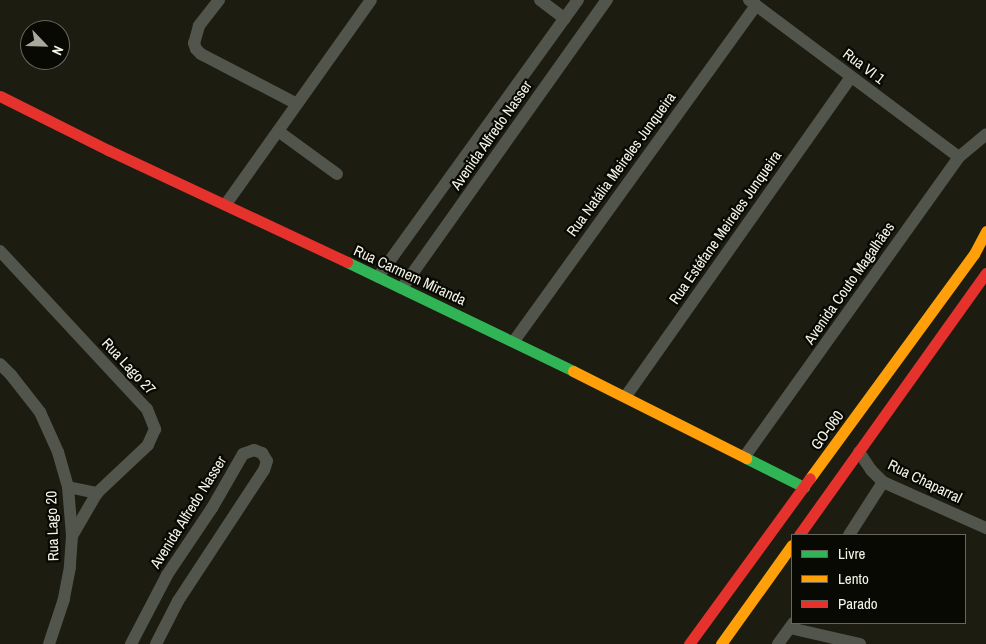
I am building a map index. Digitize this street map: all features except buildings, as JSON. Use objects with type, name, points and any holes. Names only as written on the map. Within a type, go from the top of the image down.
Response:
[{"type":"main road","name":"Rua Carmem Miranda","points":[[0,96],[108,150],[514,341],[804,487]]},
{"type":"main road","name":"GO-060","points":[[689,644],[974,254],[986,231]]},
{"type":"main road","points":[[800,534],[986,273]]},
{"type":"main road","points":[[721,644],[791,546]]},
{"type":"street","points":[[219,0],[199,26],[195,36],[196,49],[201,54],[297,104]]},
{"type":"street","points":[[226,204],[371,0]]},
{"type":"street","points":[[540,0],[565,18]]},
{"type":"street","name":"Avenida Alfredo Nasser","points":[[378,277],[578,0]]},
{"type":"street","name":"Avenida Alfredo Nasser","points":[[402,288],[607,0]]},
{"type":"street","name":"Rua VI 1","points":[[752,2],[958,158]]},
{"type":"street","name":"Rua Natália Meireles Junqueira","points":[[514,341],[752,2]]},
{"type":"street","name":"Rua Estéfane Meireles Junqueira","points":[[626,396],[851,77]]},
{"type":"street","points":[[278,130],[337,174]]},
{"type":"street","name":"Avenida Couto Magalhães","points":[[745,456],[958,158],[986,134]]},
{"type":"street","name":"Rua Lago 27","points":[[0,251],[147,409],[155,429],[148,444],[98,493],[72,536]]},
{"type":"street","name":"Rua Lago 20","points":[[0,364],[11,374],[40,412],[58,452],[68,486],[72,536],[70,567],[64,599],[49,644]]},
{"type":"street","name":"Avenida Alfredo Nasser","points":[[131,644],[167,575],[212,508],[243,454],[254,450],[262,453],[267,461],[264,470],[178,601],[156,644]]},
{"type":"street","name":"Rua Chaparral","points":[[858,452],[870,470],[883,482],[986,528]]},
{"type":"street","points":[[850,534],[883,482]]},
{"type":"street","points":[[68,486],[98,493]]},
{"type":"street","points":[[778,644],[791,625],[860,644]]},
{"type":"traffic: fast","points":[[347,262],[573,371]]},
{"type":"traffic: fast","points":[[746,458],[804,487]]},
{"type":"traffic: slow","points":[[810,478],[974,254],[986,231]]},
{"type":"traffic: slow","points":[[573,371],[746,458]]},
{"type":"traffic: slow","points":[[721,644],[791,546]]},
{"type":"traffic: jam","points":[[0,96],[108,150],[347,262]]},
{"type":"traffic: jam","points":[[800,534],[986,273]]},
{"type":"traffic: jam","points":[[689,644],[810,478]]}]
